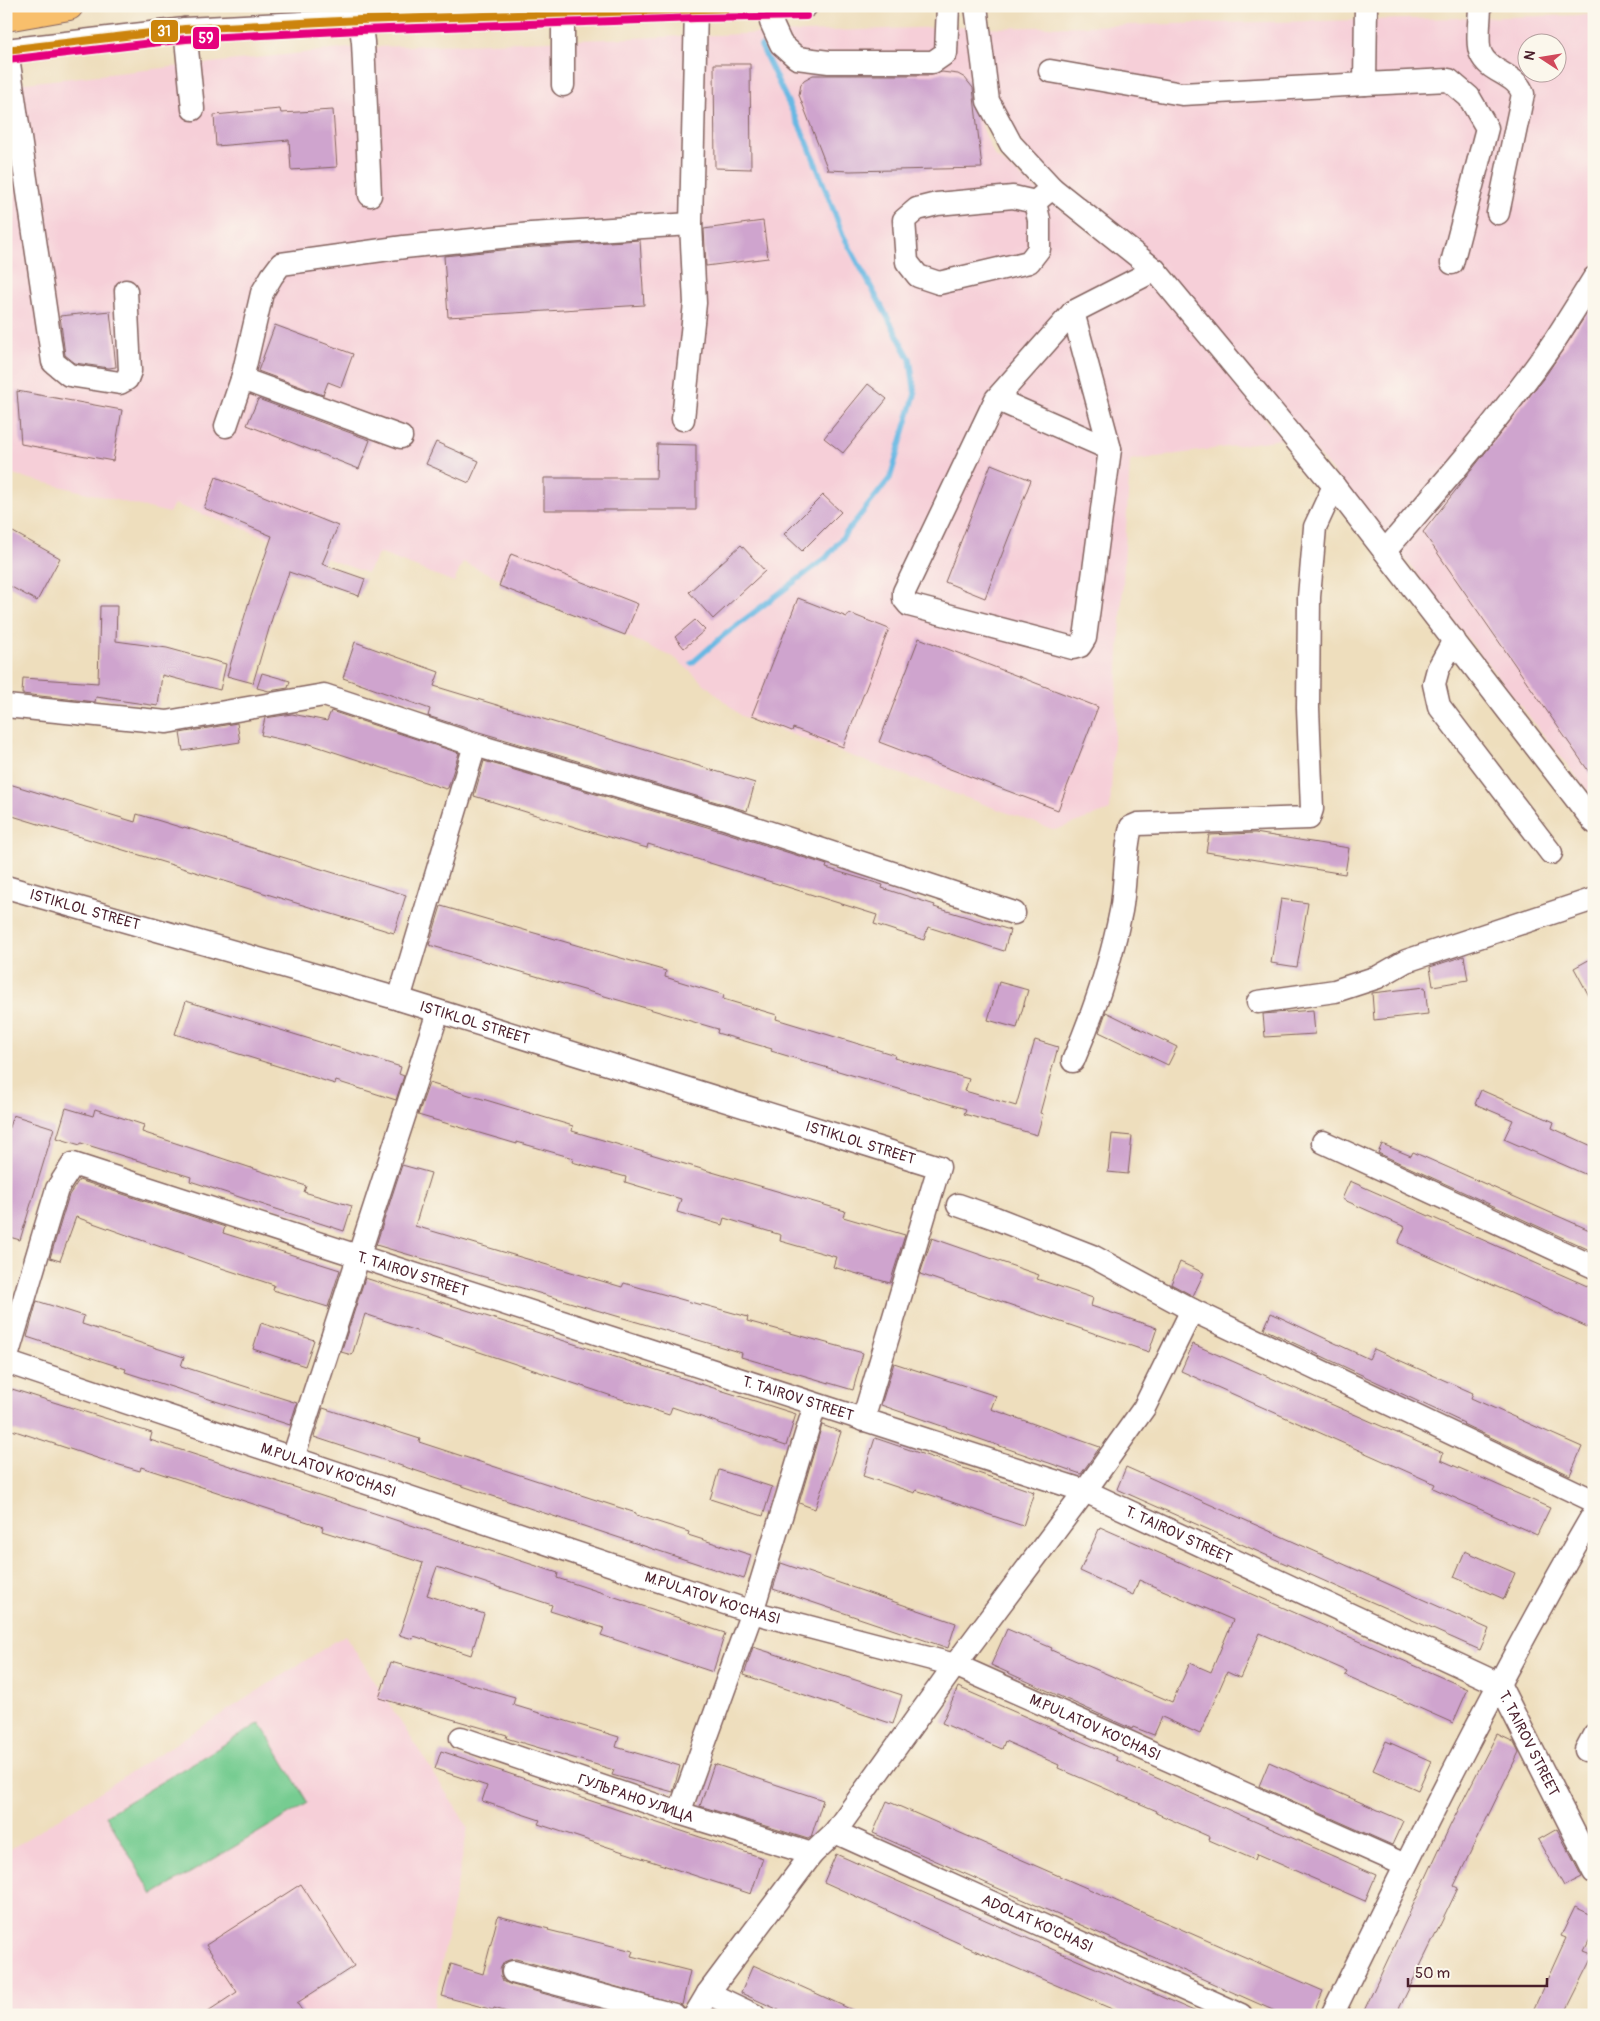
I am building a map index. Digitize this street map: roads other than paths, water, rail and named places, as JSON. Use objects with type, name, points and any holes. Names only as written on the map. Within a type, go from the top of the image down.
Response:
[{"type":"highway","points":[[6,17],[69,6]]},
{"type":"street","points":[[126,291],[130,371],[127,379],[120,383],[69,375],[60,369],[53,362],[48,335],[6,50],[185,29],[360,20],[806,6]]},
{"type":"street","points":[[770,7],[771,22],[781,44],[797,58],[829,62],[933,62],[946,53],[948,6]]},
{"type":"street","points":[[976,6],[988,102],[1011,144],[1044,195],[1155,270],[1334,486],[1594,822]]},
{"type":"street","points":[[1365,84],[1366,6]]},
{"type":"street","points":[[1480,6],[1480,52],[1485,61],[1520,84],[1523,94],[1498,213]]},
{"type":"street","points":[[683,420],[695,303],[691,224],[696,8]]},
{"type":"street","points":[[563,13],[563,84]]},
{"type":"street","points":[[360,20],[363,42],[370,195]]},
{"type":"street","points":[[185,29],[193,109]]},
{"type":"street","points":[[1050,71],[1182,94],[1449,80],[1469,97],[1487,128],[1452,263]]},
{"type":"street","points":[[1044,195],[1039,220],[1039,249],[1029,262],[939,283],[918,276],[907,262],[904,220],[917,209],[938,204],[1044,195]]},
{"type":"street","points":[[226,426],[242,379],[262,293],[281,264],[532,234],[691,224]]},
{"type":"street","points":[[1073,312],[1110,449],[1085,638],[1080,646],[1072,648],[909,605],[904,599],[904,592],[996,400],[1073,312],[1155,270]]},
{"type":"street","points":[[1385,551],[1444,483],[1509,401],[1554,340],[1594,278]]},
{"type":"street","points":[[242,379],[400,437]]},
{"type":"street","points":[[996,400],[1110,449]]},
{"type":"street","points":[[1073,1061],[1090,1021],[1110,956],[1121,910],[1130,828],[1138,824],[1309,818],[1312,809],[1308,708],[1309,597],[1315,527],[1334,486]]},
{"type":"street","points":[[1454,640],[1438,669],[1434,684],[1439,706],[1551,853]]},
{"type":"street","points":[[6,706],[167,722],[324,694],[475,744],[728,819],[1014,913]]},
{"type":"street","points":[[399,999],[475,744]]},
{"type":"street","name":"ISTIKLOL STREET","points":[[6,887],[399,999],[939,1167],[863,1420]]},
{"type":"street","points":[[1258,1002],[1335,991],[1378,977],[1406,961],[1594,899]]},
{"type":"street","points":[[293,1458],[438,1012]]},
{"type":"street","points":[[1323,1142],[1594,1267]]},
{"type":"street","name":"T. TAIROV STREET","points":[[6,1361],[57,1189],[73,1164],[1086,1491],[1499,1684],[1594,1872]]},
{"type":"street","points":[[958,1205],[1092,1256],[1192,1310],[1594,1501]]},
{"type":"street","points":[[695,2015],[708,1993],[812,1854],[835,1832],[955,1665],[1086,1491],[1144,1408],[1192,1310]]},
{"type":"street","name":"M.PULATOV KO'CHASI","points":[[6,1361],[752,1612],[955,1665],[1405,1865]]},
{"type":"street","points":[[679,1813],[752,1612],[815,1405]]},
{"type":"street","points":[[1332,2015],[1405,1865],[1499,1684],[1592,1521]]},
{"type":"street","name":"ГУЛЬРАНО УЛИЦА","points":[[461,1738],[679,1813],[812,1854]]},
{"type":"street","name":"ADOLAT KO'CHASI","points":[[835,1832],[1241,2015]]},
{"type":"street","points":[[513,1972],[674,2015]]},
{"type":"street","points":[[708,1993],[754,2015]]},
{"type":"waterway","points":[[692,663],[724,635],[826,558],[890,478],[915,394],[910,359],[843,235],[808,144],[761,46]]}]
